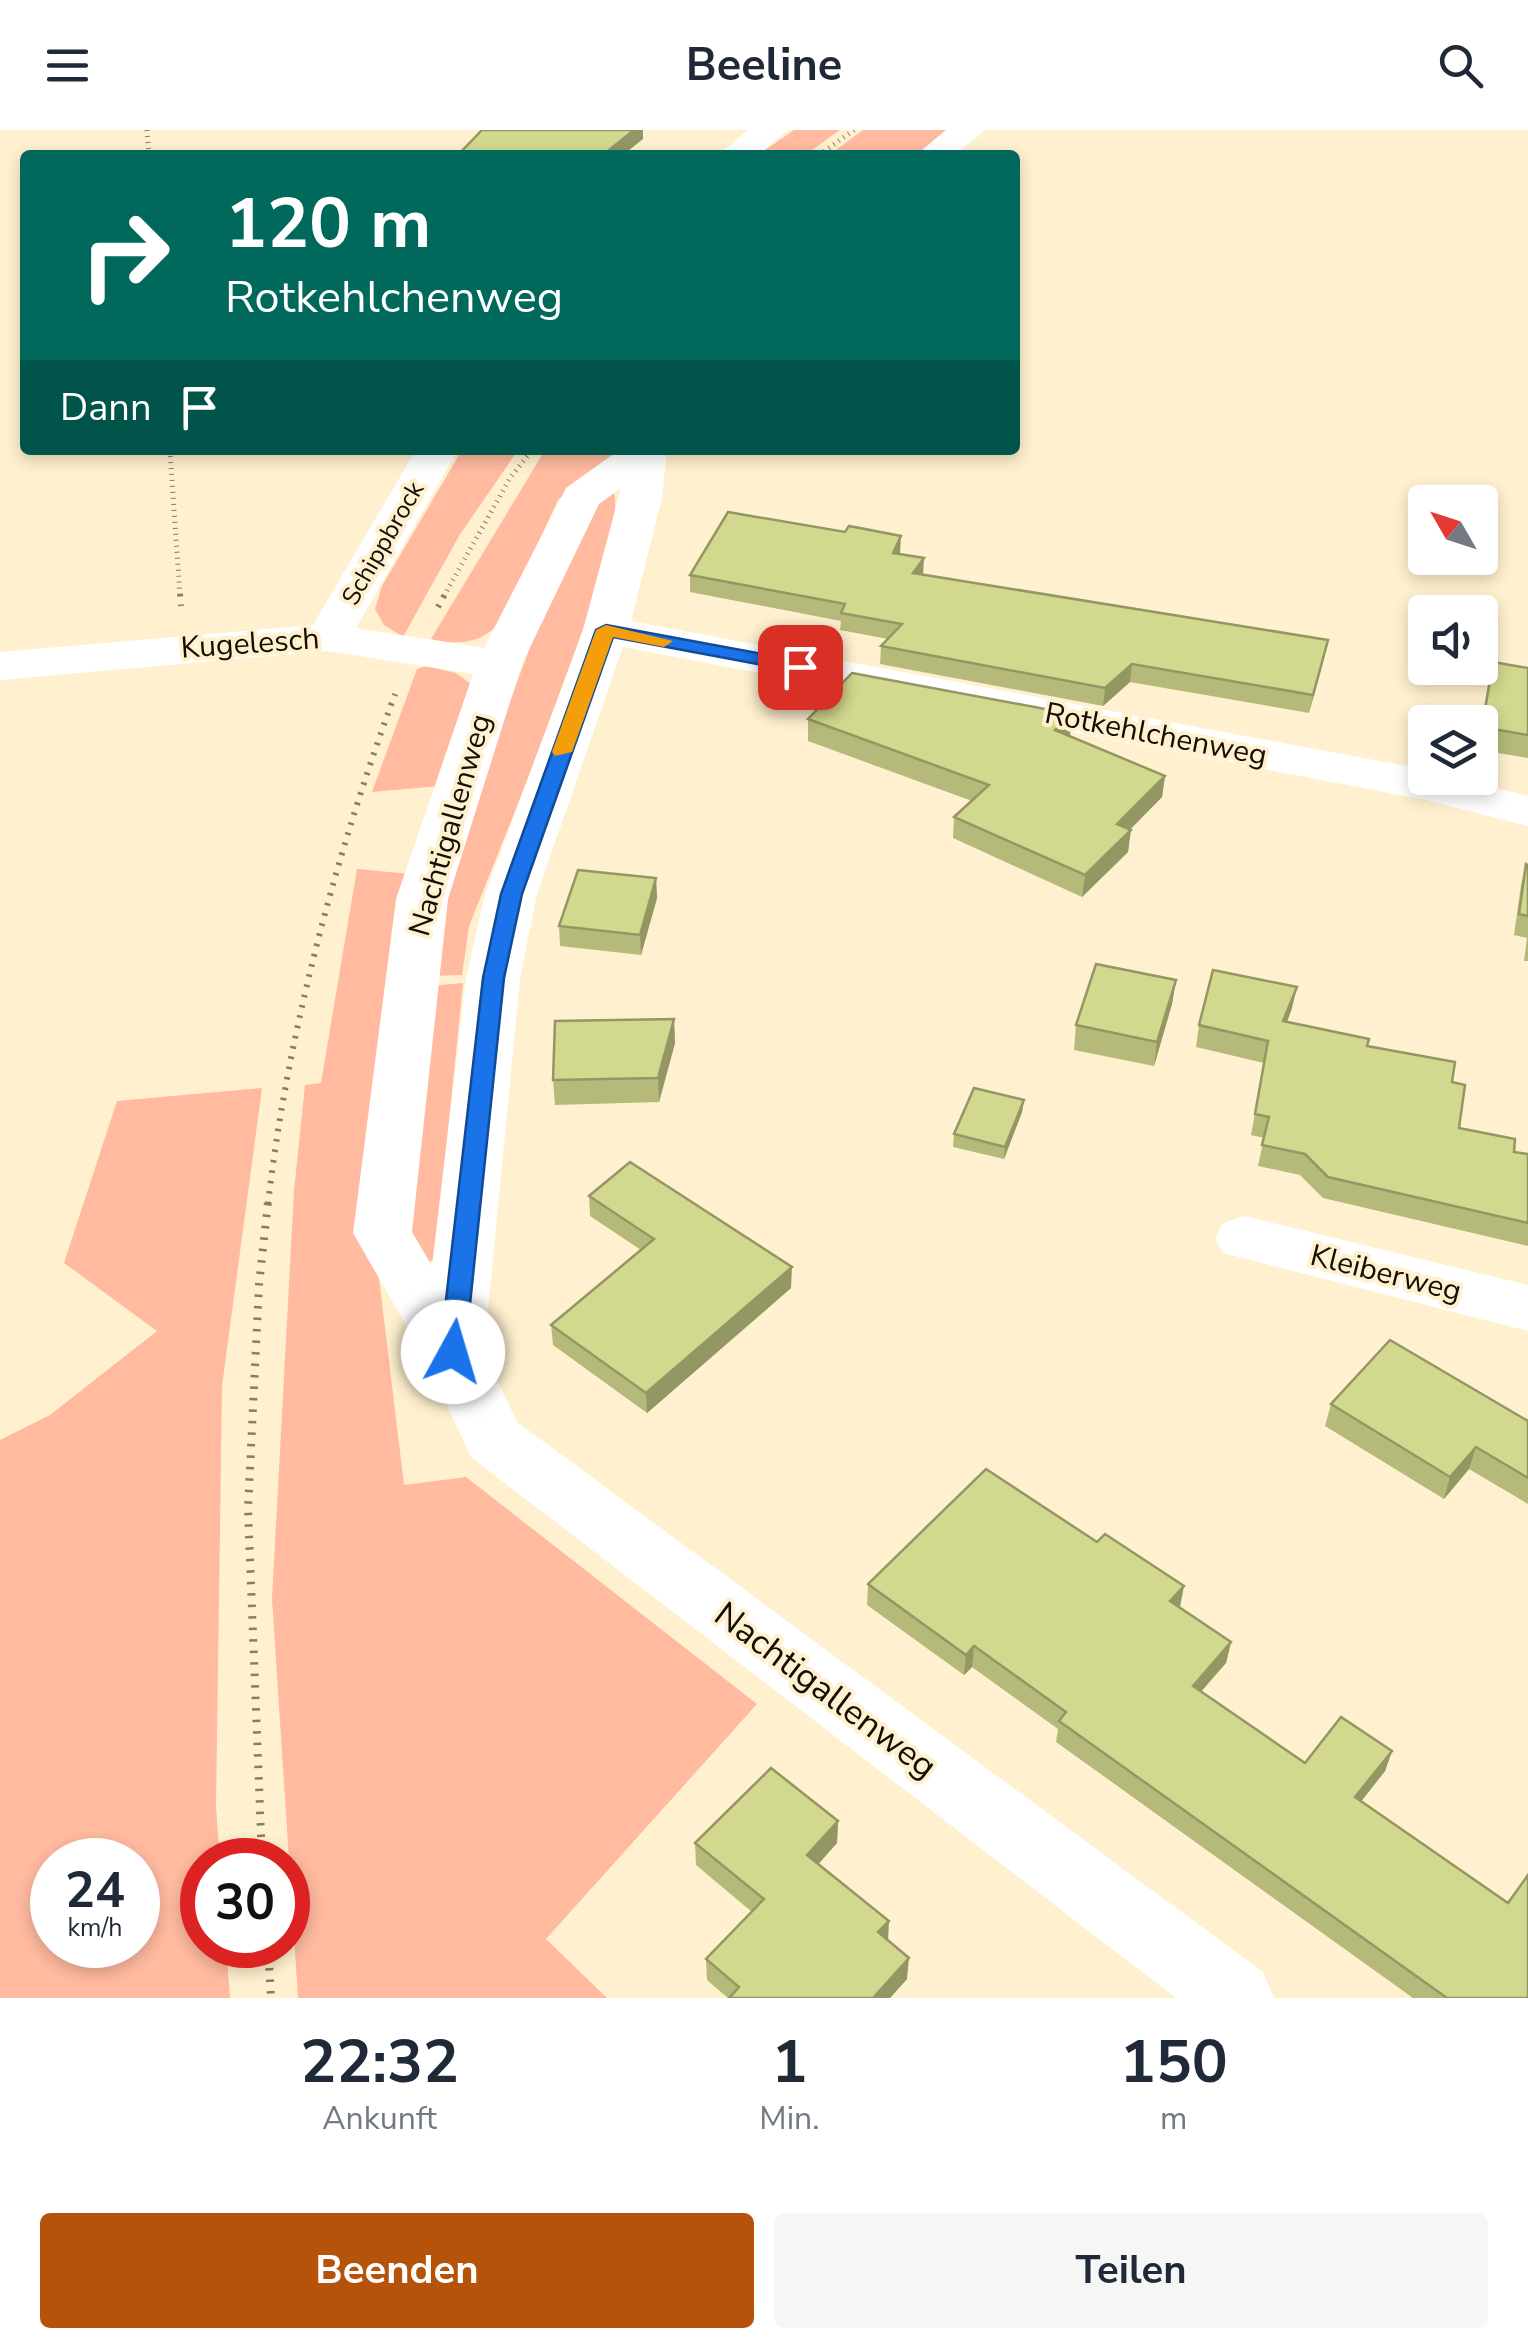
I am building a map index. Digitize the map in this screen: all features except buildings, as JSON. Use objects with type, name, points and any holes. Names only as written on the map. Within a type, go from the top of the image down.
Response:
[{"type":"street","points":[[743,150],[771,130]]},
{"type":"street","points":[[940,150],[968,130]]},
{"type":"street","name":"Schippbrock","points":[[328,637],[434,455]]},
{"type":"street","name":"Nachtigallenweg","points":[[640,455],[581,497],[499,664],[422,899],[382,1233],[453,1352],[493,1439],[1236,1998]]},
{"type":"street","name":"Nachtigallenweg","points":[[453,1352],[494,978],[511,894],[606,630],[640,498],[645,455]]},
{"type":"street","name":"Rotkehlchenweg","points":[[606,630],[1422,784],[1528,811]]},
{"type":"street","name":"Kugelesch","points":[[0,666],[328,637],[499,664]]},
{"type":"street","name":"Kleiberweg","points":[[1244,1238],[1528,1308]]},
{"type":"path","points":[[827,150],[854,130]]},
{"type":"path","points":[[170,455],[184,647]]},
{"type":"path","points":[[261,1838],[248,1509],[258,1285],[279,1104],[361,786],[413,651],[510,478],[528,455]]},
{"type":"path","points":[[269,1968],[271,1998]]},
{"type":"shaded area","points":[[794,130],[840,130],[812,150],[765,150]]},
{"type":"shaded area","points":[[863,130],[956,130],[930,150],[836,150]]},
{"type":"shaded area","points":[[459,455],[515,455],[459,536],[403,637],[384,625],[375,609],[382,586]]},
{"type":"shaded area","points":[[542,455],[613,455],[558,500],[495,628],[470,641],[431,639]]},
{"type":"shaded area","points":[[614,493],[613,523],[581,634],[469,927],[462,975],[430,976],[368,1187],[404,1485],[466,1477],[757,1704],[546,1939],[607,1998],[298,1998],[296,1968],[310,1968],[310,1838],[288,1838],[272,1599],[294,1191],[305,1085],[321,1083],[357,869],[453,878],[494,744],[538,626],[591,507]]},
{"type":"shaded area","points":[[426,666],[456,673],[471,684],[440,786],[372,792],[417,669]]},
{"type":"shaded area","points":[[463,983],[435,1259],[429,1262],[411,1237],[430,986]]},
{"type":"shaded area","points":[[262,1088],[222,1386],[218,1838],[180,1838],[180,1968],[228,1968],[230,1998],[0,1998],[0,1440],[50,1415],[157,1331],[64,1263],[117,1101]]},
{"type":"slow traffic","points":[[562,752],[606,630],[664,641]]},
{"type":"route","points":[[453,1352],[494,978],[511,894],[606,630],[800,667]]}]
